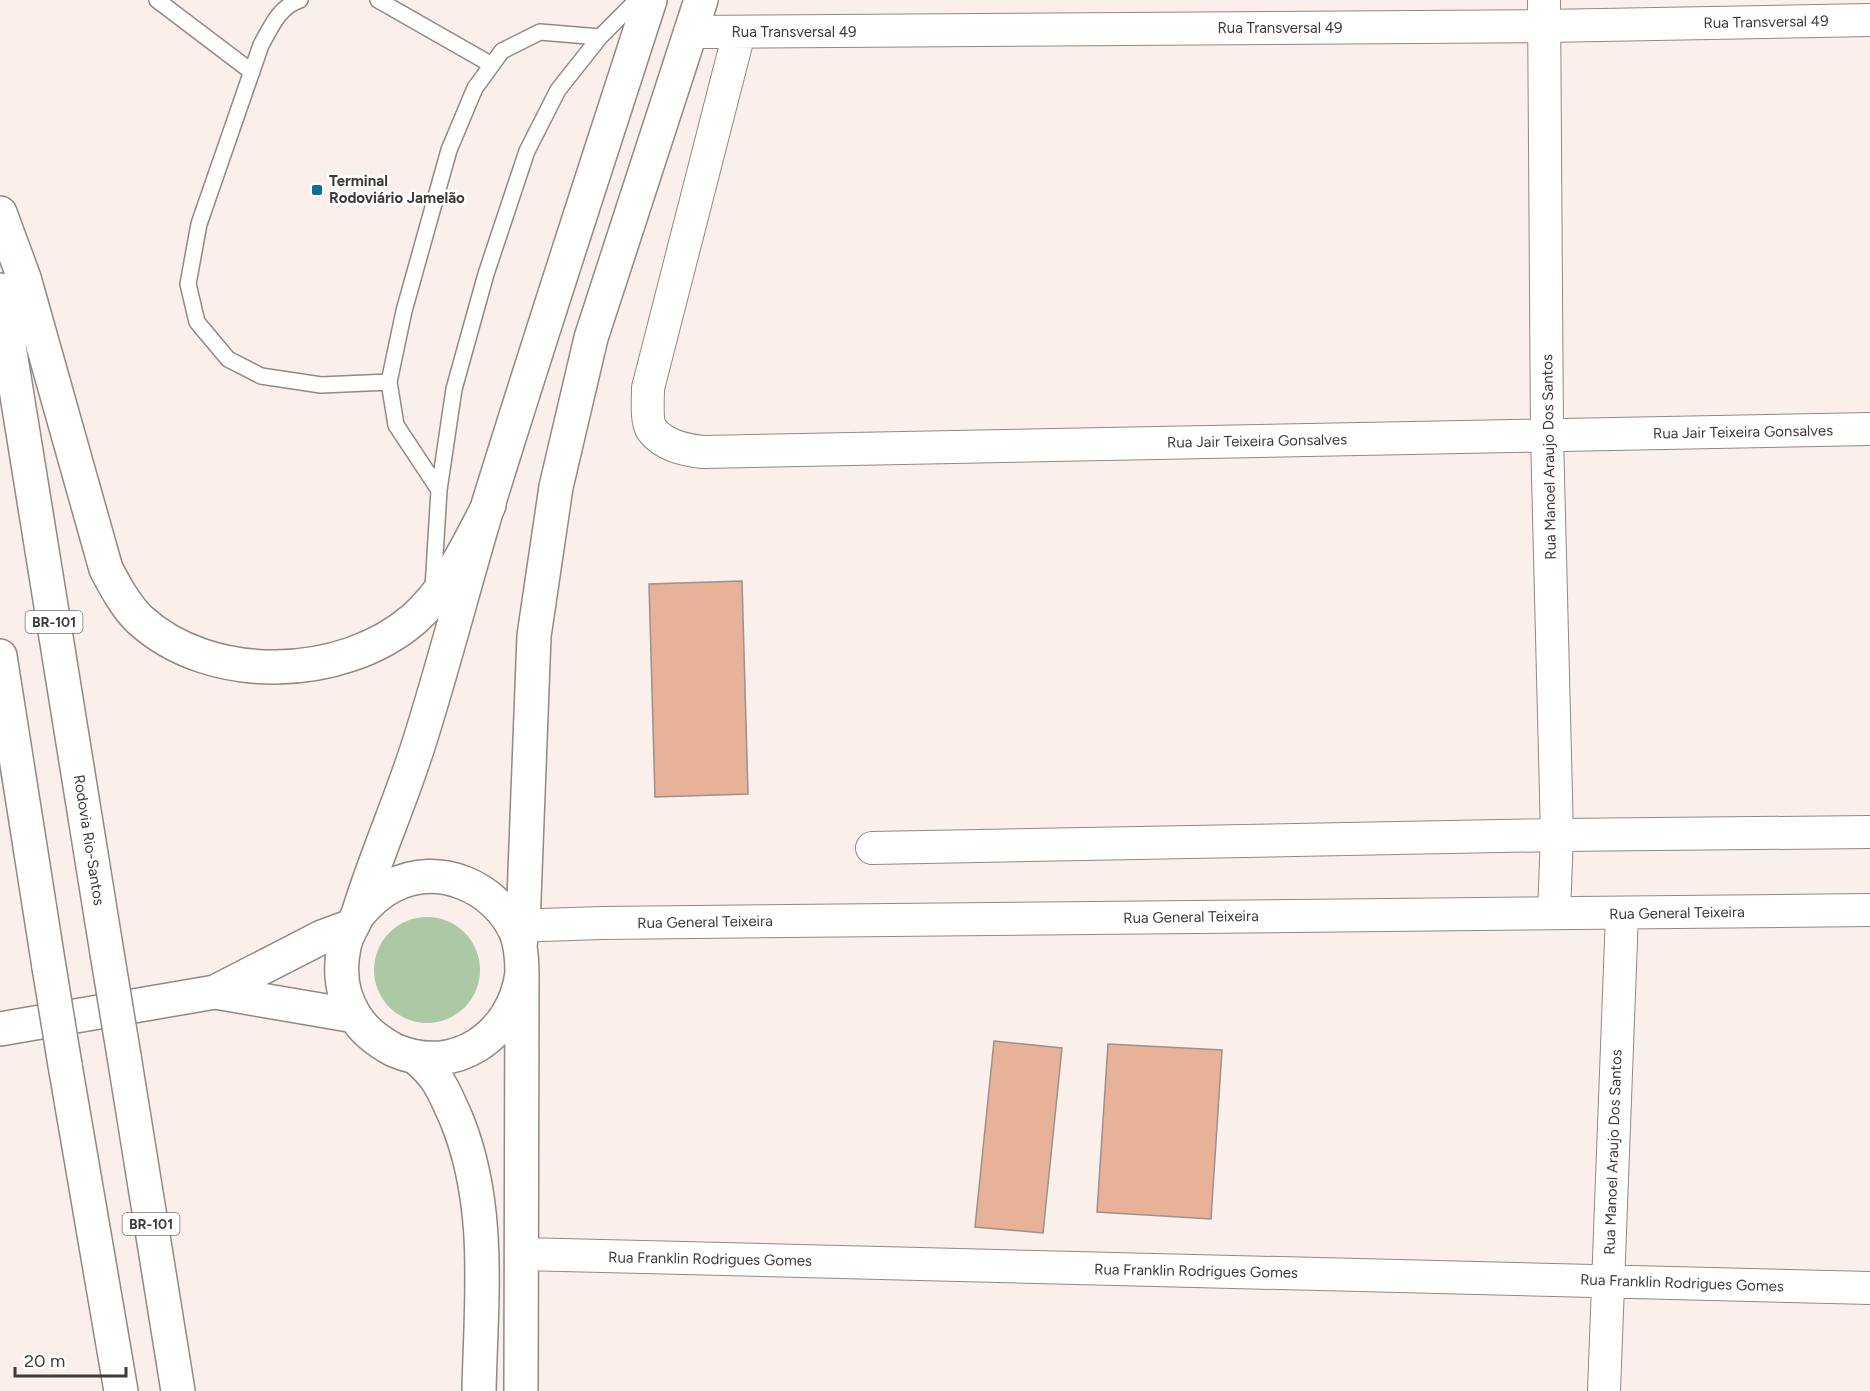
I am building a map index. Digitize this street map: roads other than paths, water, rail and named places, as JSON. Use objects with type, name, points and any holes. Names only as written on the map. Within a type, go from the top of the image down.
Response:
[{"type":"main road","points":[[0,1029],[215,992],[355,921],[368,904],[392,886],[413,879],[436,877],[466,883],[492,898],[501,909],[519,942],[520,988],[515,1002],[499,1028],[488,1039],[461,1053],[432,1058],[416,1057],[395,1050],[364,1029],[355,1016],[346,995],[341,973],[345,943],[355,921],[366,884],[406,784],[420,741],[489,505],[650,0]]},
{"type":"main road","points":[[520,1391],[522,1254],[519,942],[534,636],[556,487],[591,338],[701,0]]},
{"type":"main road","points":[[0,213],[24,278],[106,569],[138,618],[163,638],[194,654],[242,665],[282,667],[316,664],[351,655],[397,633],[433,600],[459,561],[489,505]]},
{"type":"main road","name":"Rodovia Rio-Santos","points":[[0,290],[178,1391]]},
{"type":"main road","points":[[0,656],[65,1065],[121,1391]]},
{"type":"main road","points":[[215,992],[355,1016]]},
{"type":"main road","points":[[416,1057],[436,1078],[448,1100],[464,1137],[475,1178],[482,1236],[479,1391]]},
{"type":"street","name":"Rua Transversal 49","points":[[690,32],[739,33],[1545,13],[1870,20]]},
{"type":"street","name":"Rua Manoel Araujo Dos Santos","points":[[1545,13],[1547,436],[1557,835],[1554,913]]},
{"type":"street","name":"Rua Jair Teixeira Gonsalves","points":[[739,33],[648,388],[651,429],[667,442],[683,450],[703,452],[1870,429]]},
{"type":"street","points":[[872,848],[1557,835],[1870,832]]},
{"type":"street","name":"Rua General Teixeira","points":[[519,942],[661,922],[1870,910]]},
{"type":"street","name":"Rua Manoel Araujo Dos Santos","points":[[1604,1391],[1622,914]]},
{"type":"street","name":"Rua Franklin Rodrigues Gomes","points":[[522,1254],[1870,1288]]},
{"type":"lane","points":[[157,0],[252,72]]},
{"type":"lane","points":[[300,0],[294,2],[276,18],[261,45],[199,224],[188,284],[197,322],[228,358],[261,376],[321,385],[389,382]]},
{"type":"lane","points":[[378,0],[492,65]]},
{"type":"lane","points":[[433,600],[438,490],[454,389],[486,274],[527,151],[558,90],[600,37],[637,0]]},
{"type":"lane","points":[[438,490],[396,425],[389,382],[404,311],[449,150],[474,88],[502,51],[540,32],[600,37]]},
{"type":"place","name":"Terminal Rodoviário Jamelão","points":[[317,190]]}]
